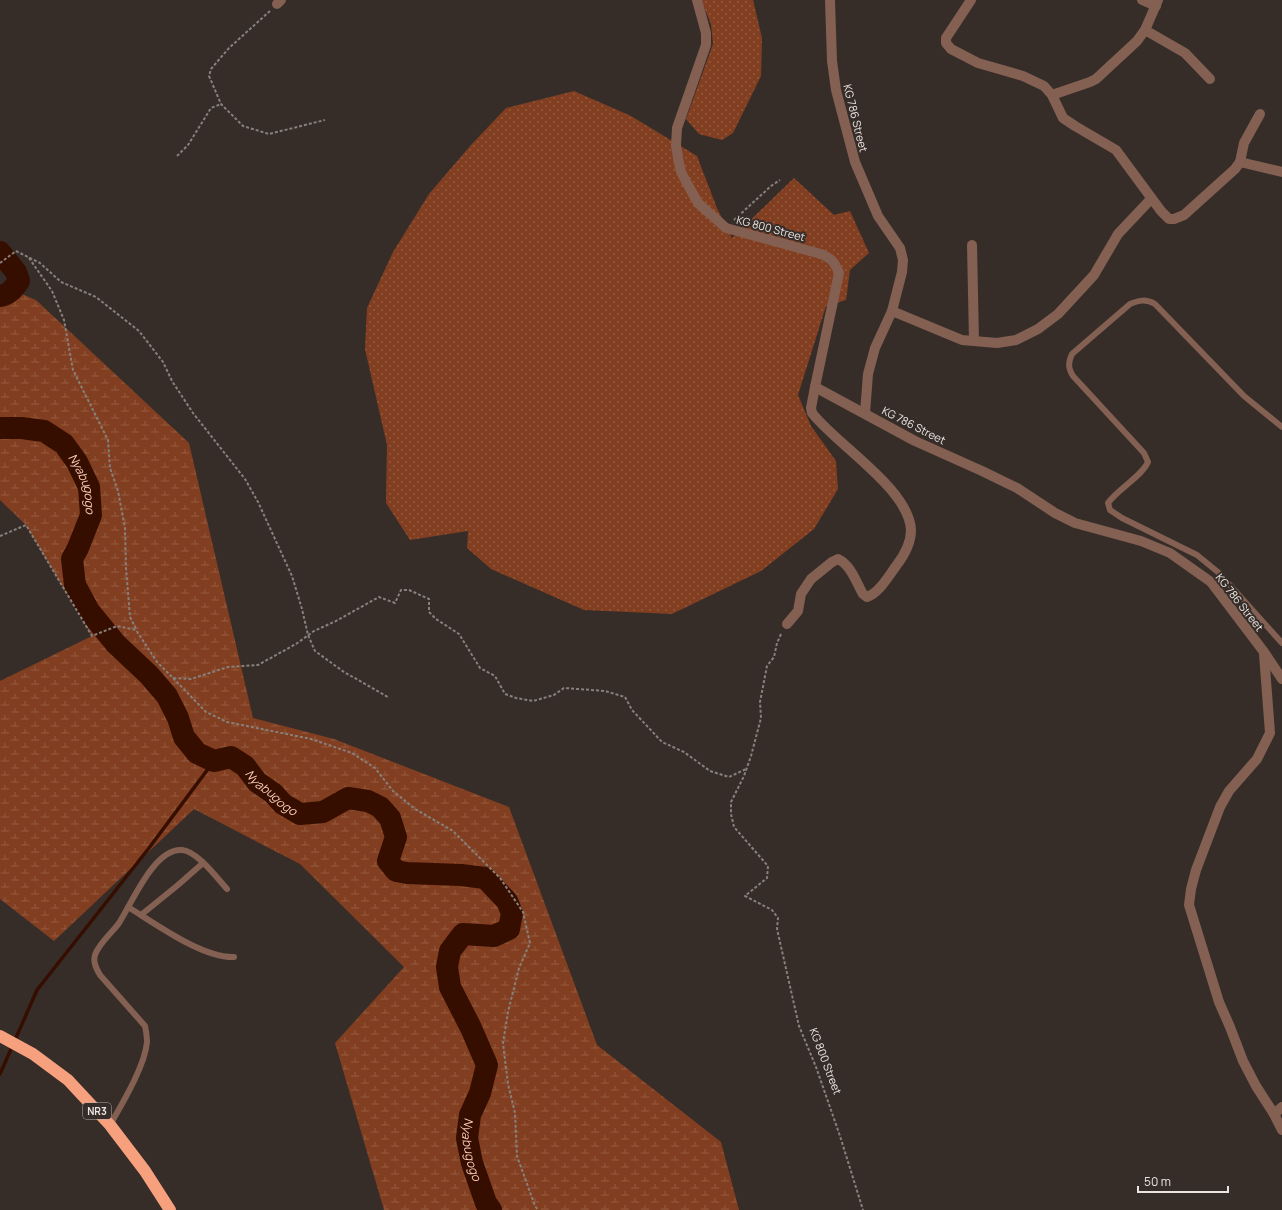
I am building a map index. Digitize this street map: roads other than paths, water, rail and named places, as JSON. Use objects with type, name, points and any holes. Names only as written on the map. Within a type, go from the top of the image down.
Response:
[{"type":"highway","name":"NR3","points":[[0,1036],[34,1054],[68,1080],[110,1125],[145,1171],[170,1210]]},
{"type":"street","name":"KG 800 Street","points":[[697,0],[706,33],[706,45],[677,128],[676,145],[681,172],[698,203],[726,228],[820,254],[829,258],[835,263],[839,273],[814,387],[811,408],[812,413],[892,490],[903,507],[909,521],[911,531],[905,554],[884,583],[871,595],[866,597],[863,594],[847,566],[838,559],[811,579],[801,594],[798,611],[787,624]]},
{"type":"street","name":"KG 786 Street","points":[[830,0],[832,61],[836,90],[855,162],[878,216],[900,248],[903,260],[902,272],[892,311],[875,348],[868,374],[865,413],[915,441],[1016,488],[1055,513],[1075,523],[1141,541],[1170,553],[1211,582],[1264,652],[1282,679]]},
{"type":"street","points":[[971,0],[946,38],[946,43],[951,49],[978,64],[1023,76],[1044,86],[1052,95],[1063,118],[1116,150],[1161,211],[1169,219],[1174,219],[1184,215],[1235,169],[1240,162],[1244,143],[1260,114]]},
{"type":"street","points":[[1052,95],[1086,84],[1096,79],[1136,41],[1145,30],[1157,3],[1142,0]]},
{"type":"street","points":[[1145,30],[1185,53],[1210,78]]},
{"type":"street","points":[[1240,162],[1282,172]]},
{"type":"street","points":[[892,311],[962,340],[997,343],[1016,340],[1038,329],[1058,314],[1094,275],[1118,234],[1152,199]]},
{"type":"street","points":[[972,245],[974,340]]},
{"type":"street","points":[[814,387],[865,413]]},
{"type":"street","points":[[1264,652],[1270,733],[1257,758],[1229,791],[1220,807],[1196,870],[1189,905],[1219,1002],[1242,1061],[1256,1086],[1278,1110],[1282,1130]]},
{"type":"lane","points":[[1282,427],[1244,396],[1156,304],[1148,300],[1140,300],[1130,304],[1072,354],[1069,361],[1069,369],[1073,376],[1144,453],[1148,462],[1145,469],[1115,494],[1108,502],[1110,510],[1122,518],[1197,555],[1219,573],[1282,642]]},
{"type":"lane","points":[[110,1125],[136,1074],[147,1043],[147,1034],[145,1026],[100,974],[95,966],[94,958],[96,953],[117,925],[150,870],[158,861],[169,853],[177,850],[187,851],[203,862],[227,889]]},
{"type":"lane","points":[[140,915],[178,885],[203,862]]},
{"type":"lane","points":[[128,907],[172,935],[209,954],[222,957],[234,957]]},
{"type":"waterway","name":"Nyabugogo","points":[[0,252],[16,272],[19,281],[9,293],[0,296]]},
{"type":"waterway","name":"Nyabugogo","points":[[0,428],[21,428],[44,431],[64,444],[77,462],[89,487],[91,515],[72,559],[75,585],[89,611],[116,644],[149,675],[167,696],[178,718],[184,737],[197,753],[214,761],[231,757],[245,766],[257,782],[273,793],[283,804],[300,814],[323,812],[348,798],[368,801],[380,807],[390,818],[396,837],[388,861],[396,871],[485,878],[507,901],[512,913],[509,929],[494,936],[463,934],[450,951],[447,967],[450,987],[471,1028],[487,1065],[480,1093],[470,1115],[467,1138],[472,1163],[486,1203],[491,1210]]},
{"type":"waterway","points":[[0,1074],[37,990],[149,848],[214,761]]}]
